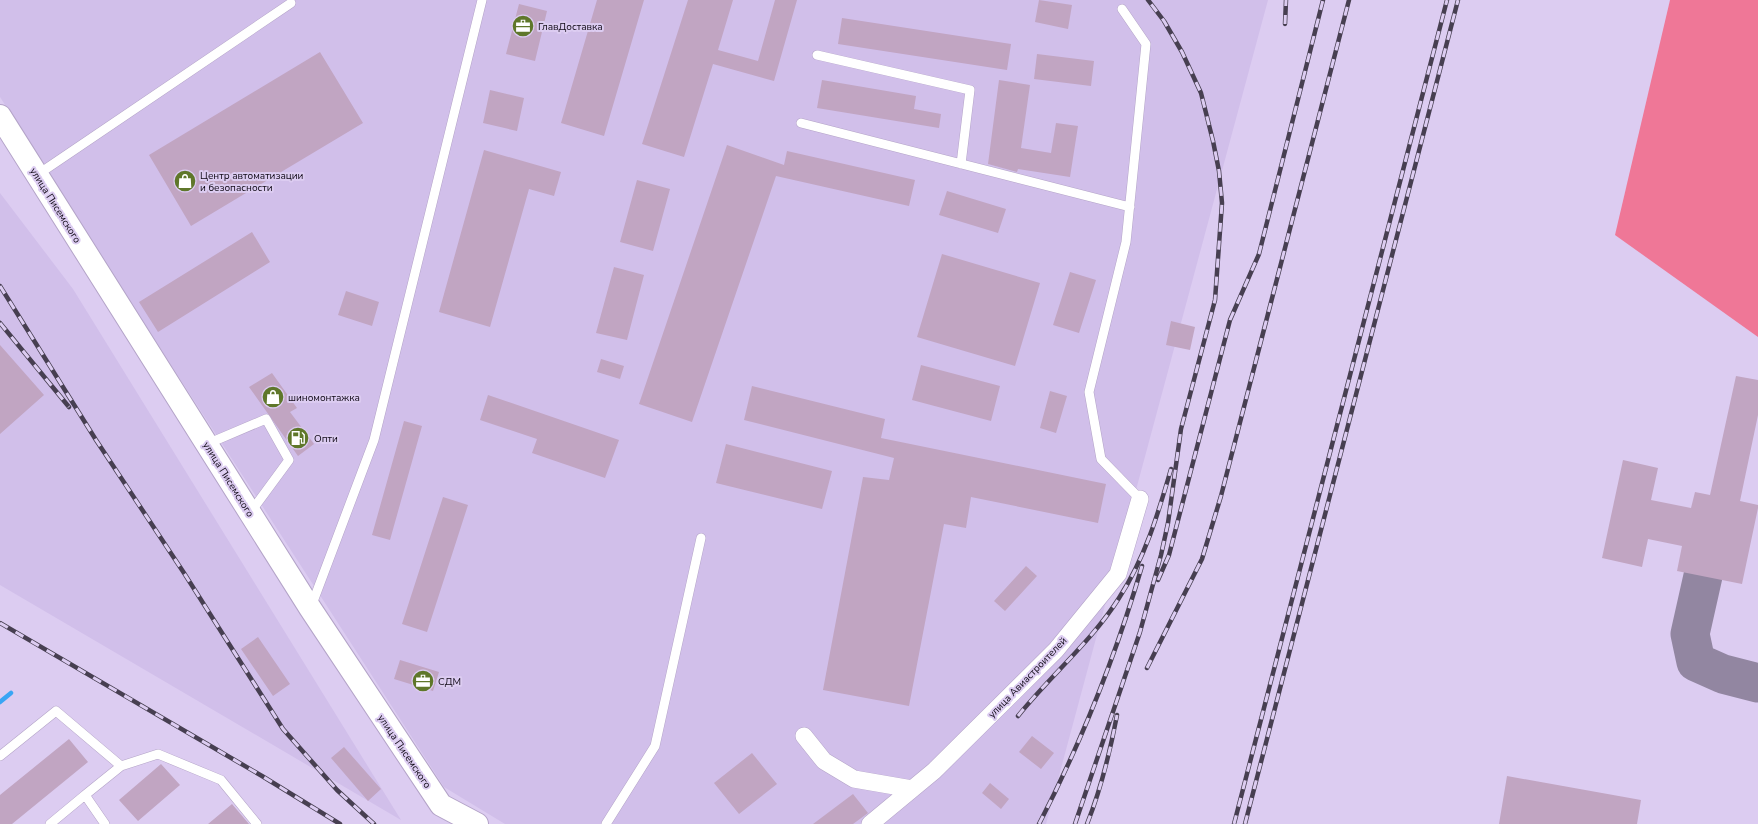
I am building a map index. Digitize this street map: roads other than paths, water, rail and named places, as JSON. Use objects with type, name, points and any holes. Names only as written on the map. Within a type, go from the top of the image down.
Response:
[{"type":"street","name":"улица Писемского","points":[[0,116],[310,608],[441,805],[477,824]]},
{"type":"street","name":"улица Авиастроителей","points":[[870,824],[934,771],[1056,650],[1118,574],[1140,499]]},
{"type":"street","points":[[804,736],[824,761],[854,780],[912,789]]},
{"type":"lane","points":[[310,608],[374,440],[482,0]]},
{"type":"lane","points":[[37,175],[291,3]]},
{"type":"lane","points":[[1122,9],[1146,44],[1126,242],[1089,392],[1101,460],[1140,499]]},
{"type":"lane","points":[[817,55],[970,90],[961,164]]},
{"type":"lane","points":[[801,123],[1130,207]]},
{"type":"lane","points":[[207,444],[266,419],[289,460],[250,513]]},
{"type":"lane","points":[[606,824],[655,746],[701,538]]},
{"type":"lane","points":[[0,756],[56,711],[121,766]]},
{"type":"lane","points":[[50,824],[121,766],[158,754],[221,780],[257,824]]},
{"type":"lane","points":[[85,795],[105,824]]},
{"type":"waterway","points":[[0,702],[11,693]]},
{"type":"railway","points":[[1075,824],[1140,632],[1161,555],[1168,523],[1181,429],[1215,300],[1222,203],[1219,171],[1213,141],[1201,93],[1182,52],[1164,21],[1148,0]]},
{"type":"railway","points":[[1285,24],[1286,0]]},
{"type":"railway","points":[[1158,580],[1169,555],[1230,320],[1259,254],[1323,0]]},
{"type":"railway","points":[[1147,668],[1202,559],[1221,496],[1349,0]]},
{"type":"railway","points":[[1234,824],[1447,0]]},
{"type":"railway","points":[[1245,824],[1458,0]]},
{"type":"railway","points":[[0,286],[96,440],[184,573],[283,729],[337,790],[374,824]]},
{"type":"railway","points":[[0,323],[69,407]]},
{"type":"railway","points":[[1018,716],[1097,629],[1119,598],[1136,567],[1150,535],[1171,469]]},
{"type":"railway","points":[[1039,824],[1070,761],[1097,697],[1121,632],[1142,566]]},
{"type":"railway","points":[[0,623],[262,776],[340,824]]},
{"type":"railway","points":[[1087,824],[1105,770],[1117,715]]},
{"type":"place","name":"ГлавДоставка","points":[[523,26]]},
{"type":"place","name":"Центр автоматизации и безопасности","points":[[185,181]]},
{"type":"place","name":"шиномонтажка","points":[[273,397]]},
{"type":"place","name":"Опти","points":[[298,438]]},
{"type":"place","name":"СДМ","points":[[423,681]]}]
